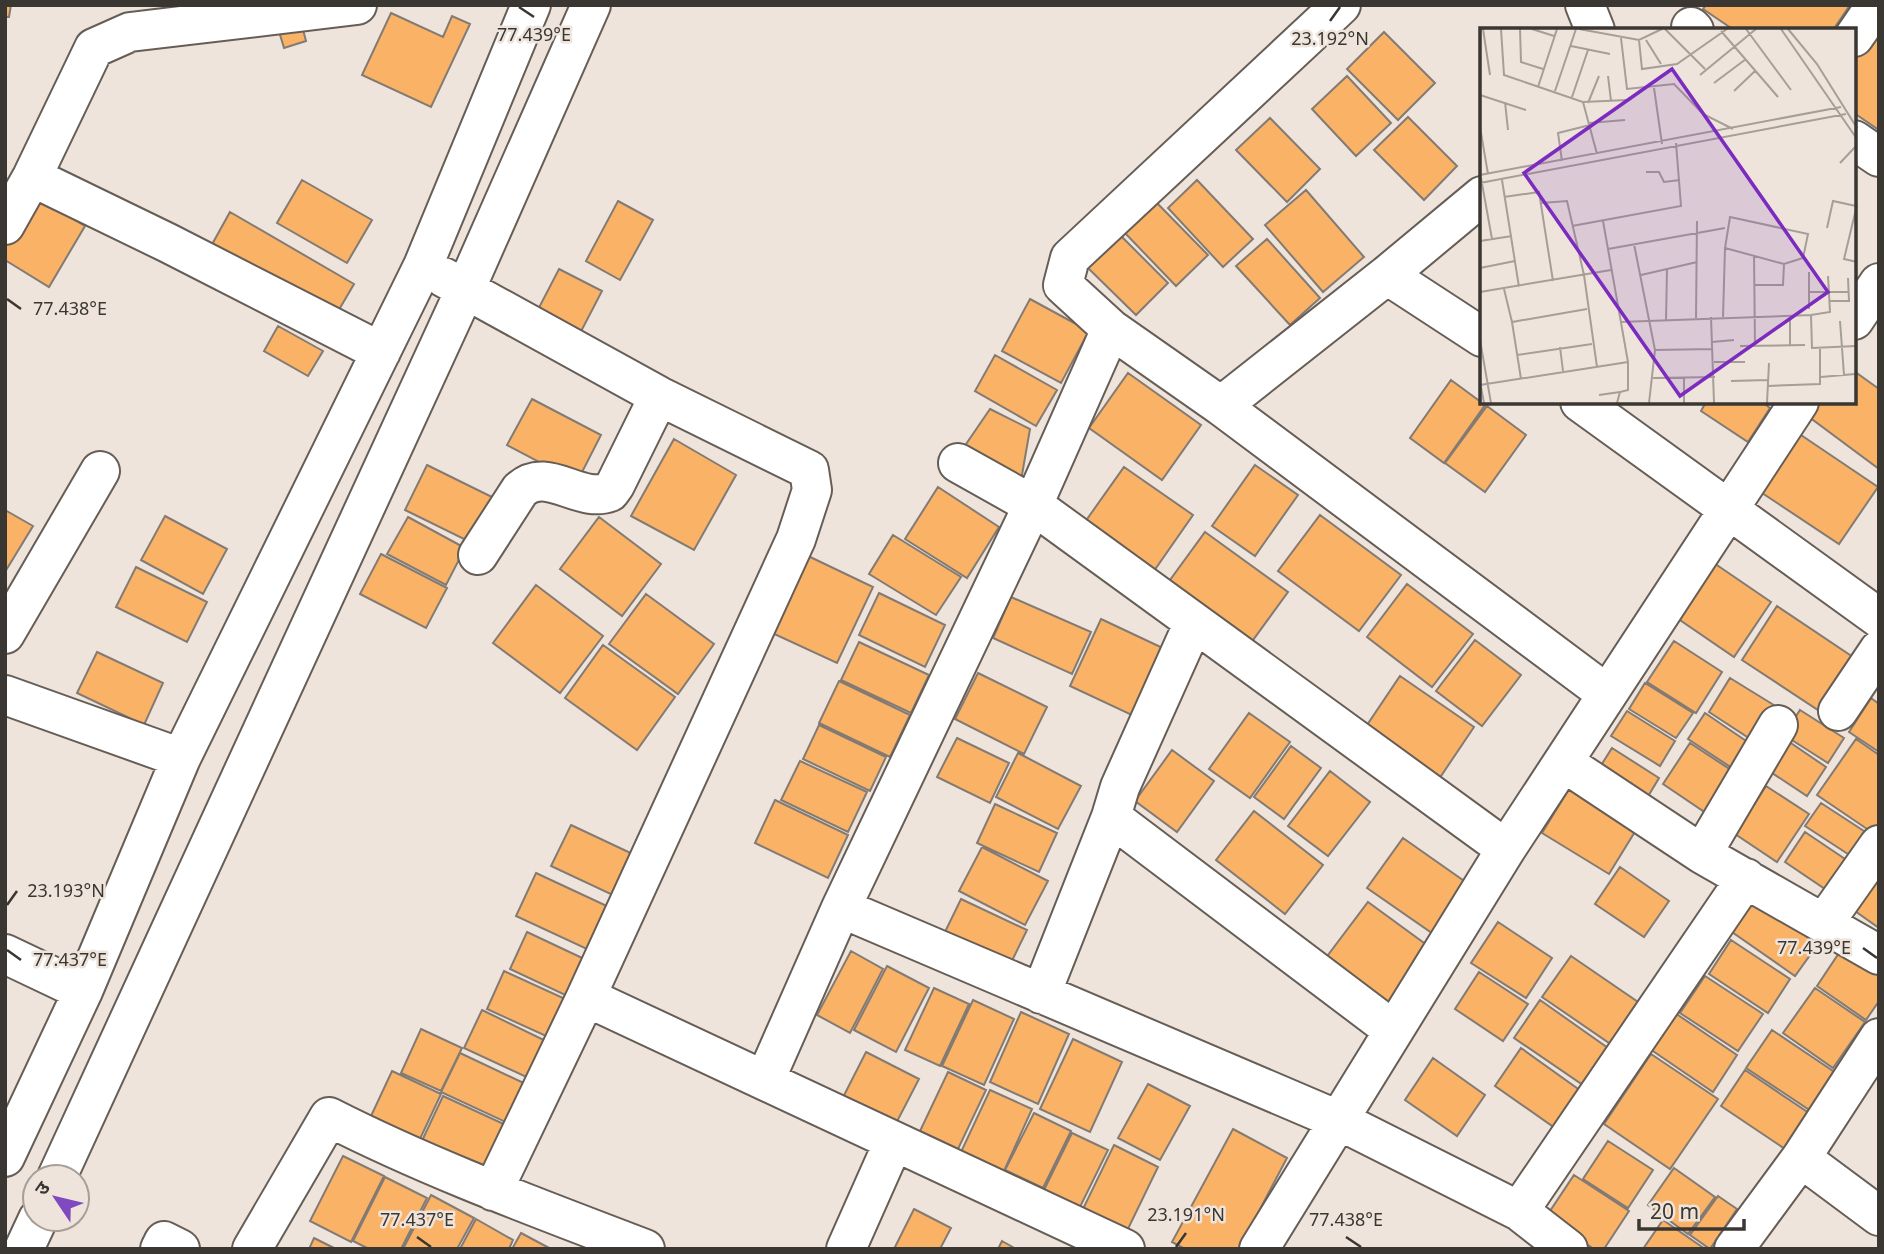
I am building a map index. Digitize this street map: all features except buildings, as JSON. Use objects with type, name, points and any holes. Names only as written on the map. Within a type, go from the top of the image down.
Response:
[{"type":"street","points":[[5,225],[32,177],[94,48],[130,32],[357,5]]},
{"type":"street","points":[[5,1157],[83,991],[181,758],[423,267],[531,5]]},
{"type":"street","points":[[63,1163],[466,288],[591,5]]},
{"type":"street","points":[[1341,5],[1070,258],[1063,285],[1111,329],[1222,406],[1607,694]]},
{"type":"street","points":[[1586,5],[1594,28]]},
{"type":"street","points":[[1856,34],[1876,5]]},
{"type":"street","points":[[1856,141],[1879,157]]},
{"type":"street","points":[[32,177],[381,352]]},
{"type":"street","points":[[1222,406],[1480,198]]},
{"type":"street","points":[[423,267],[466,288],[659,396],[809,470],[812,490],[796,539],[586,998],[492,1191]]},
{"type":"street","points":[[1387,275],[1480,336]]},
{"type":"street","points":[[765,1080],[841,908],[1033,506],[1111,329]]},
{"type":"street","points":[[478,555],[520,490],[528,483],[538,480],[550,482],[592,495],[610,492],[659,396]]},
{"type":"street","points":[[1583,404],[1879,618]]},
{"type":"street","points":[[1259,1249],[1506,849],[1798,404]]},
{"type":"street","points":[[958,463],[1033,506],[1506,849]]},
{"type":"street","points":[[5,634],[100,471]]},
{"type":"street","points":[[1041,994],[1111,817],[1120,787],[1194,622]]},
{"type":"street","points":[[1838,711],[1879,650]]},
{"type":"street","points":[[5,695],[181,758]]},
{"type":"street","points":[[1702,854],[1778,725]]},
{"type":"street","points":[[1563,762],[1702,854],[1879,955]]},
{"type":"street","points":[[1111,817],[1394,1030]]},
{"type":"street","points":[[1824,923],[1879,845]]},
{"type":"street","points":[[1519,1212],[1746,878]]},
{"type":"street","points":[[841,908],[1338,1119],[1519,1212],[1568,1249]]},
{"type":"street","points":[[5,954],[83,991]]},
{"type":"street","points":[[586,998],[1125,1249]]},
{"type":"street","points":[[1734,1249],[1801,1158],[1879,1038]]},
{"type":"street","points":[[252,1249],[328,1117],[492,1191],[645,1249]]},
{"type":"street","points":[[846,1249],[894,1141]]},
{"type":"street","points":[[1801,1158],[1879,1216]]},
{"type":"street","points":[[24,1249],[31,1233]]},
{"type":"street","points":[[160,1249],[164,1241],[180,1249]]}]
